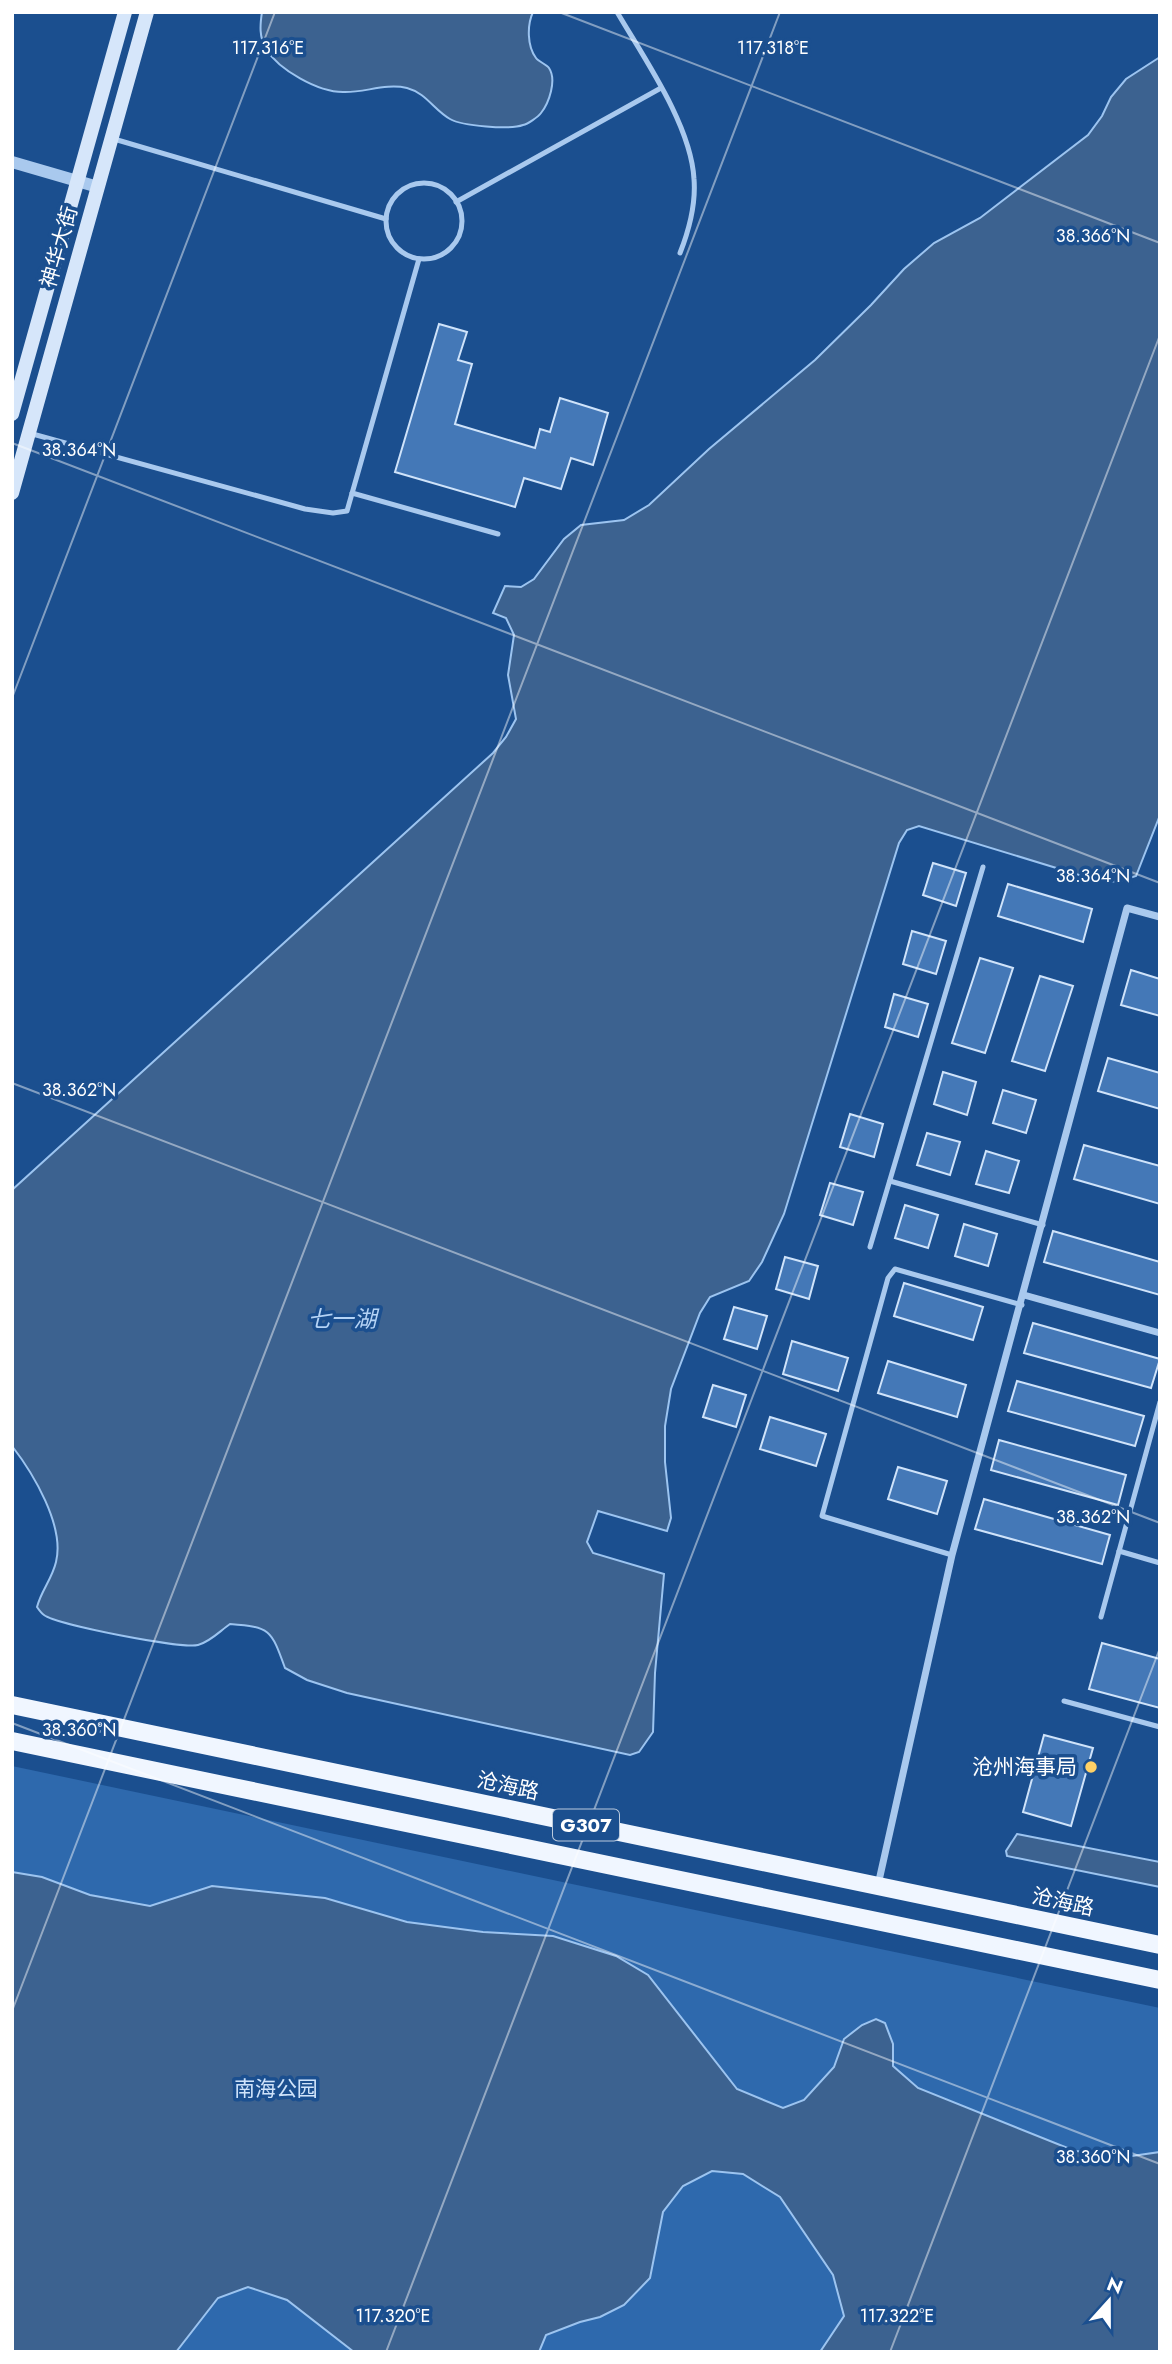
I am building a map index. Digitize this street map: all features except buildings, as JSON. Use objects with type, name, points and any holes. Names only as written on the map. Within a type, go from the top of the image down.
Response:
[{"type":"main road","name":"神华大街","points":[[12,414],[125,12]]},
{"type":"main road","name":"神华大街","points":[[12,493],[147,12]]},
{"type":"main road","name":"沧海路","points":[[12,1705],[1160,1945]]},
{"type":"main road","name":"G307","points":[[12,1741],[1160,1980]]},
{"type":"street","points":[[12,162],[98,187]]},
{"type":"street","points":[[878,1886],[953,1555],[1128,908],[1160,917]]},
{"type":"street","points":[[1024,1295],[1160,1333]]},
{"type":"lane","points":[[617,12],[661,88],[689,148],[694,180],[688,230],[680,253]]},
{"type":"lane","points":[[456,202],[661,88]]},
{"type":"lane","points":[[111,138],[386,219]]},
{"type":"lane","points":[[433,184],[443,188],[456,202],[462,223],[455,243],[439,256],[419,259],[396,247],[387,232],[386,219],[396,195],[413,185],[433,184]]},
{"type":"lane","points":[[29,433],[305,509],[333,513],[347,511],[419,259]]},
{"type":"lane","points":[[352,493],[498,534]]},
{"type":"lane","points":[[870,1247],[984,867]]},
{"type":"lane","points":[[890,1181],[1043,1225]]},
{"type":"lane","points":[[953,1555],[822,1516],[888,1278],[895,1269],[1022,1305]]},
{"type":"lane","points":[[1101,1617],[1160,1402]]},
{"type":"lane","points":[[1119,1551],[1160,1563]]},
{"type":"lane","points":[[1064,1701],[1160,1727]]},
{"type":"green space","name":"南海公园","points":[[12,1766],[1160,2008],[1160,2352],[12,2352]]},
{"type":"water","points":[[262,12],[533,12],[529,29],[530,42],[536,58],[548,67],[551,73],[549,98],[540,115],[533,120],[517,126],[497,127],[465,124],[450,119],[414,90],[407,88],[343,92],[322,88],[289,72],[272,57],[262,40]]},
{"type":"water","name":"七一湖","points":[[1160,57],[1160,815],[1136,876],[1117,882],[1089,878],[919,826],[907,830],[899,843],[784,1214],[762,1262],[749,1281],[710,1297],[700,1313],[671,1389],[665,1426],[665,1462],[671,1518],[667,1531],[598,1511],[587,1542],[593,1553],[664,1574],[655,1673],[653,1732],[639,1752],[630,1755],[347,1693],[307,1680],[285,1668],[272,1638],[267,1632],[253,1627],[230,1624],[207,1641],[198,1645],[187,1645],[94,1630],[44,1615],[37,1607],[56,1562],[56,1532],[38,1485],[12,1446],[12,1190],[493,753],[516,719],[508,675],[514,635],[506,618],[493,613],[505,586],[521,587],[534,579],[564,539],[581,525],[624,520],[649,505],[709,449],[815,360],[904,269],[934,243],[980,218],[1088,135],[1102,116],[1111,97],[1126,79]]},
{"type":"water","points":[[1017,1834],[1160,1862],[1160,1887],[1007,1856],[1006,1851]]},
{"type":"water","name":"南海公园","points":[[12,1872],[42,1877],[90,1895],[150,1906],[212,1886],[325,1898],[407,1922],[483,1932],[553,1936],[616,1956],[648,1975],[737,2089],[783,2108],[804,2100],[834,2067],[844,2039],[862,2025],[876,2019],[885,2023],[893,2044],[893,2066],[918,2088],[1075,2151],[1132,2156],[1160,2152],[1160,2352],[820,2352],[844,2316],[833,2275],[780,2197],[743,2174],[712,2171],[683,2186],[663,2212],[650,2278],[624,2305],[600,2317],[546,2335],[539,2352],[354,2352],[287,2300],[248,2287],[218,2298],[176,2352],[12,2352]]},
{"type":"place","name":"沧州海事局","points":[[1091,1767]]}]
